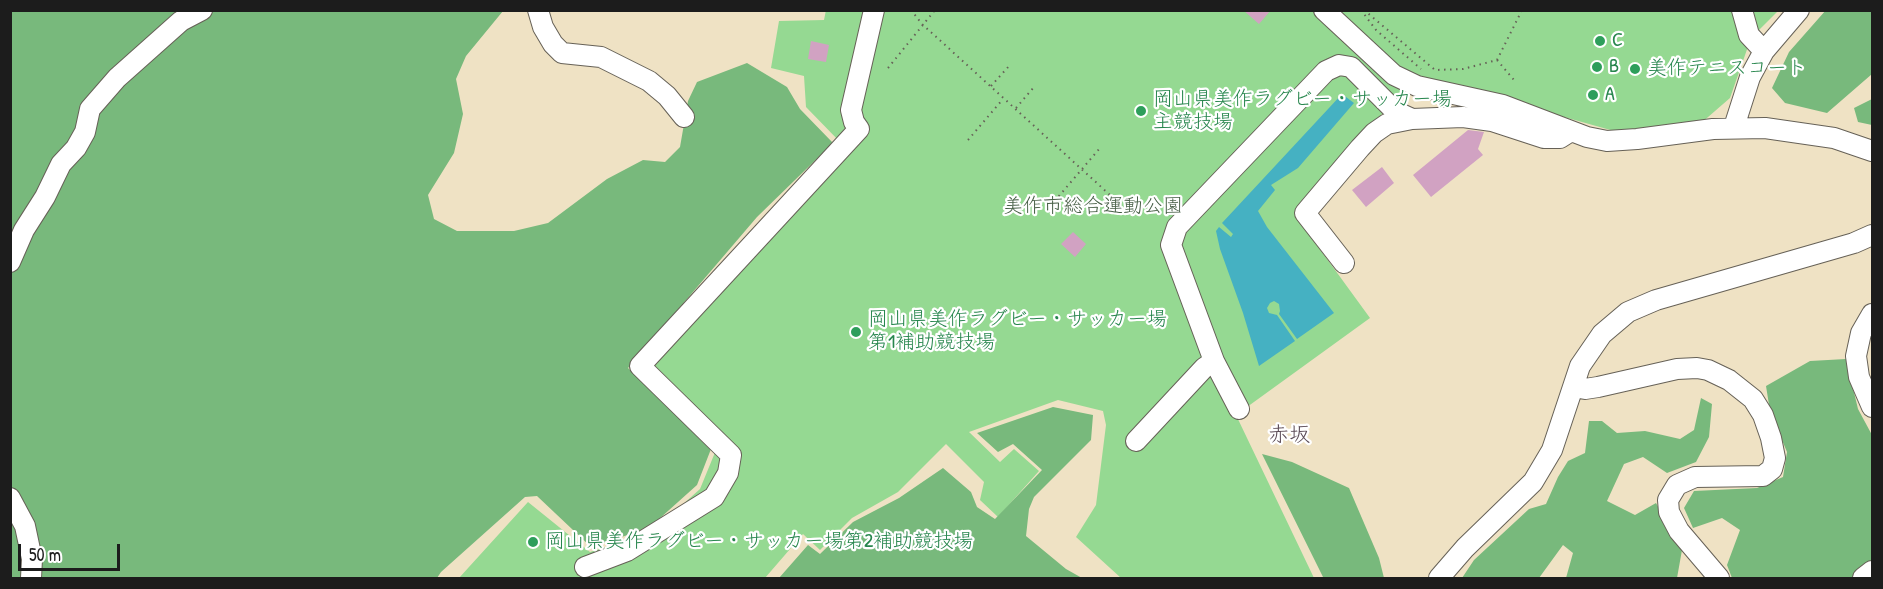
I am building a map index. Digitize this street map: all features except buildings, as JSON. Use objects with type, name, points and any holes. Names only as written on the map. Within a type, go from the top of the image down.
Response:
[{"type":"street","points":[[10,262],[24,230],[45,197],[61,164],[76,148],[85,132],[90,108],[117,78],[181,21],[202,10]]},
{"type":"street","points":[[538,10],[543,27],[553,44],[562,53],[601,57],[649,81],[668,96],[684,117]]},
{"type":"street","points":[[585,567],[627,551],[714,497],[728,473],[731,455],[640,366],[859,129],[854,122],[851,110],[874,10]]},
{"type":"street","points":[[1324,10],[1394,75],[1417,86],[1503,105],[1571,132],[1607,141],[1734,127],[1765,128],[1834,138],[1872,151]]},
{"type":"street","points":[[1742,10],[1749,35],[1764,51]]},
{"type":"street","points":[[1734,127],[1750,77],[1764,51],[1799,10]]},
{"type":"street","points":[[1239,408],[1214,361],[1171,245],[1177,227],[1326,70],[1340,65],[1351,67],[1395,111],[1412,119]]},
{"type":"street","points":[[1344,263],[1305,213],[1374,133],[1387,124],[1412,119],[1463,117],[1482,119],[1544,138],[1560,138],[1571,132]]},
{"type":"street","points":[[1439,579],[1465,548],[1533,482],[1552,450],[1580,366],[1602,334],[1628,312],[1656,300],[1854,243],[1872,235]]},
{"type":"street","points":[[1872,314],[1860,333],[1856,356],[1859,377],[1872,407]]},
{"type":"street","points":[[1136,441],[1204,368],[1214,361]]},
{"type":"street","points":[[1574,387],[1585,389],[1598,387],[1677,369],[1696,368],[1708,370],[1729,380],[1753,399],[1763,415],[1771,438],[1775,458],[1772,469],[1763,476],[1695,477],[1677,484],[1668,500],[1669,512],[1679,531],[1714,577]]},
{"type":"street","points":[[10,498],[25,526],[32,559],[31,579]]},
{"type":"street","points":[[1863,579],[1872,571]]},
{"type":"path","points":[[910,10],[922,24],[1110,195]]},
{"type":"path","points":[[888,68],[935,10]]},
{"type":"path","points":[[1363,10],[1435,70],[1463,69],[1497,60],[1522,10]]},
{"type":"path","points":[[1363,10],[1376,30],[1420,68],[1426,76]]},
{"type":"path","points":[[1497,60],[1514,80]]},
{"type":"path","points":[[991,86],[1010,65]]},
{"type":"path","points":[[1016,108],[1034,87]]},
{"type":"path","points":[[968,140],[1004,98]]},
{"type":"path","points":[[1047,210],[1100,148]]},
{"type":"green space","name":"美作市総合運動公園","points":[[826,10],[1778,11],[1751,38],[1730,98],[1700,124],[1614,131],[1418,76],[1363,134],[1295,215],[1370,318],[1236,415],[1314,578],[1121,578],[1076,537],[1096,505],[1106,425],[1103,411],[1058,400],[969,432],[1000,462],[1014,449],[1039,471],[998,517],[980,500],[984,482],[946,444],[898,492],[852,518],[820,550],[803,534],[765,578],[459,578],[528,502],[590,552],[652,532],[700,489],[716,450],[633,367],[841,143],[806,107],[804,76],[771,68],[779,21],[824,20]]},
{"type":"green space","points":[[1826,10],[1872,11],[1872,74],[1827,113],[1785,103],[1772,88],[1789,52]]},
{"type":"green space","points":[[10,11],[503,11],[466,56],[456,79],[463,114],[454,153],[428,195],[434,219],[457,231],[514,231],[548,223],[607,179],[643,160],[665,162],[680,147],[688,101],[697,82],[747,63],[787,87],[800,109],[833,143],[757,217],[628,368],[711,449],[697,485],[649,528],[591,547],[537,496],[525,497],[437,578],[11,578]]},
{"type":"green space","points":[[1872,99],[1872,125],[1858,122],[1854,108]]},
{"type":"green space","points":[[1846,359],[1858,409],[1872,435],[1872,578],[1732,578],[1727,565],[1740,530],[1722,518],[1693,528],[1684,508],[1694,491],[1757,488],[1783,477],[1787,452],[1770,411],[1766,386],[1810,361]]},
{"type":"green space","points":[[1701,398],[1712,404],[1709,437],[1696,462],[1667,473],[1643,457],[1624,464],[1607,501],[1635,515],[1656,503],[1682,550],[1677,578],[1566,578],[1573,553],[1563,545],[1539,578],[1462,578],[1474,560],[1529,509],[1546,504],[1568,461],[1585,453],[1589,421],[1602,421],[1617,433],[1645,431],[1680,439],[1694,430]]},
{"type":"green space","points":[[1053,407],[1093,415],[1091,440],[1034,497],[1029,509],[1026,536],[1066,569],[1082,578],[779,578],[808,545],[820,554],[853,522],[899,498],[943,468],[971,492],[977,507],[995,519],[1042,470],[1013,444],[998,452],[977,433]]},
{"type":"green space","points":[[1262,454],[1292,462],[1349,488],[1379,558],[1384,578],[1321,578],[1323,577]]},
{"type":"water","points":[[1342,94],[1354,103],[1298,168],[1271,185],[1275,190],[1258,211],[1267,227],[1334,313],[1297,339],[1279,314],[1279,304],[1274,301],[1270,303],[1267,308],[1269,313],[1277,315],[1295,341],[1259,366],[1216,231],[1219,227],[1231,237],[1233,234],[1222,223]]},
{"type":"place","name":"C","points":[[1600,41]]},
{"type":"place","name":"B","points":[[1597,67]]},
{"type":"place","name":"美作テニスコート","points":[[1635,69]]},
{"type":"place","name":"A","points":[[1593,95]]},
{"type":"place","name":"岡山県美作ラグビー・サッカー場 主競技場","points":[[1141,111]]},
{"type":"place","name":"岡山県美作ラグビー・サッカー場 第1補助競技場","points":[[856,332]]},
{"type":"place","name":"岡山県美作ラグビー・サッカー場第2補助競技場","points":[[533,542]]},
{"type":"district","name":"赤坂","points":[[1289,435]]}]
